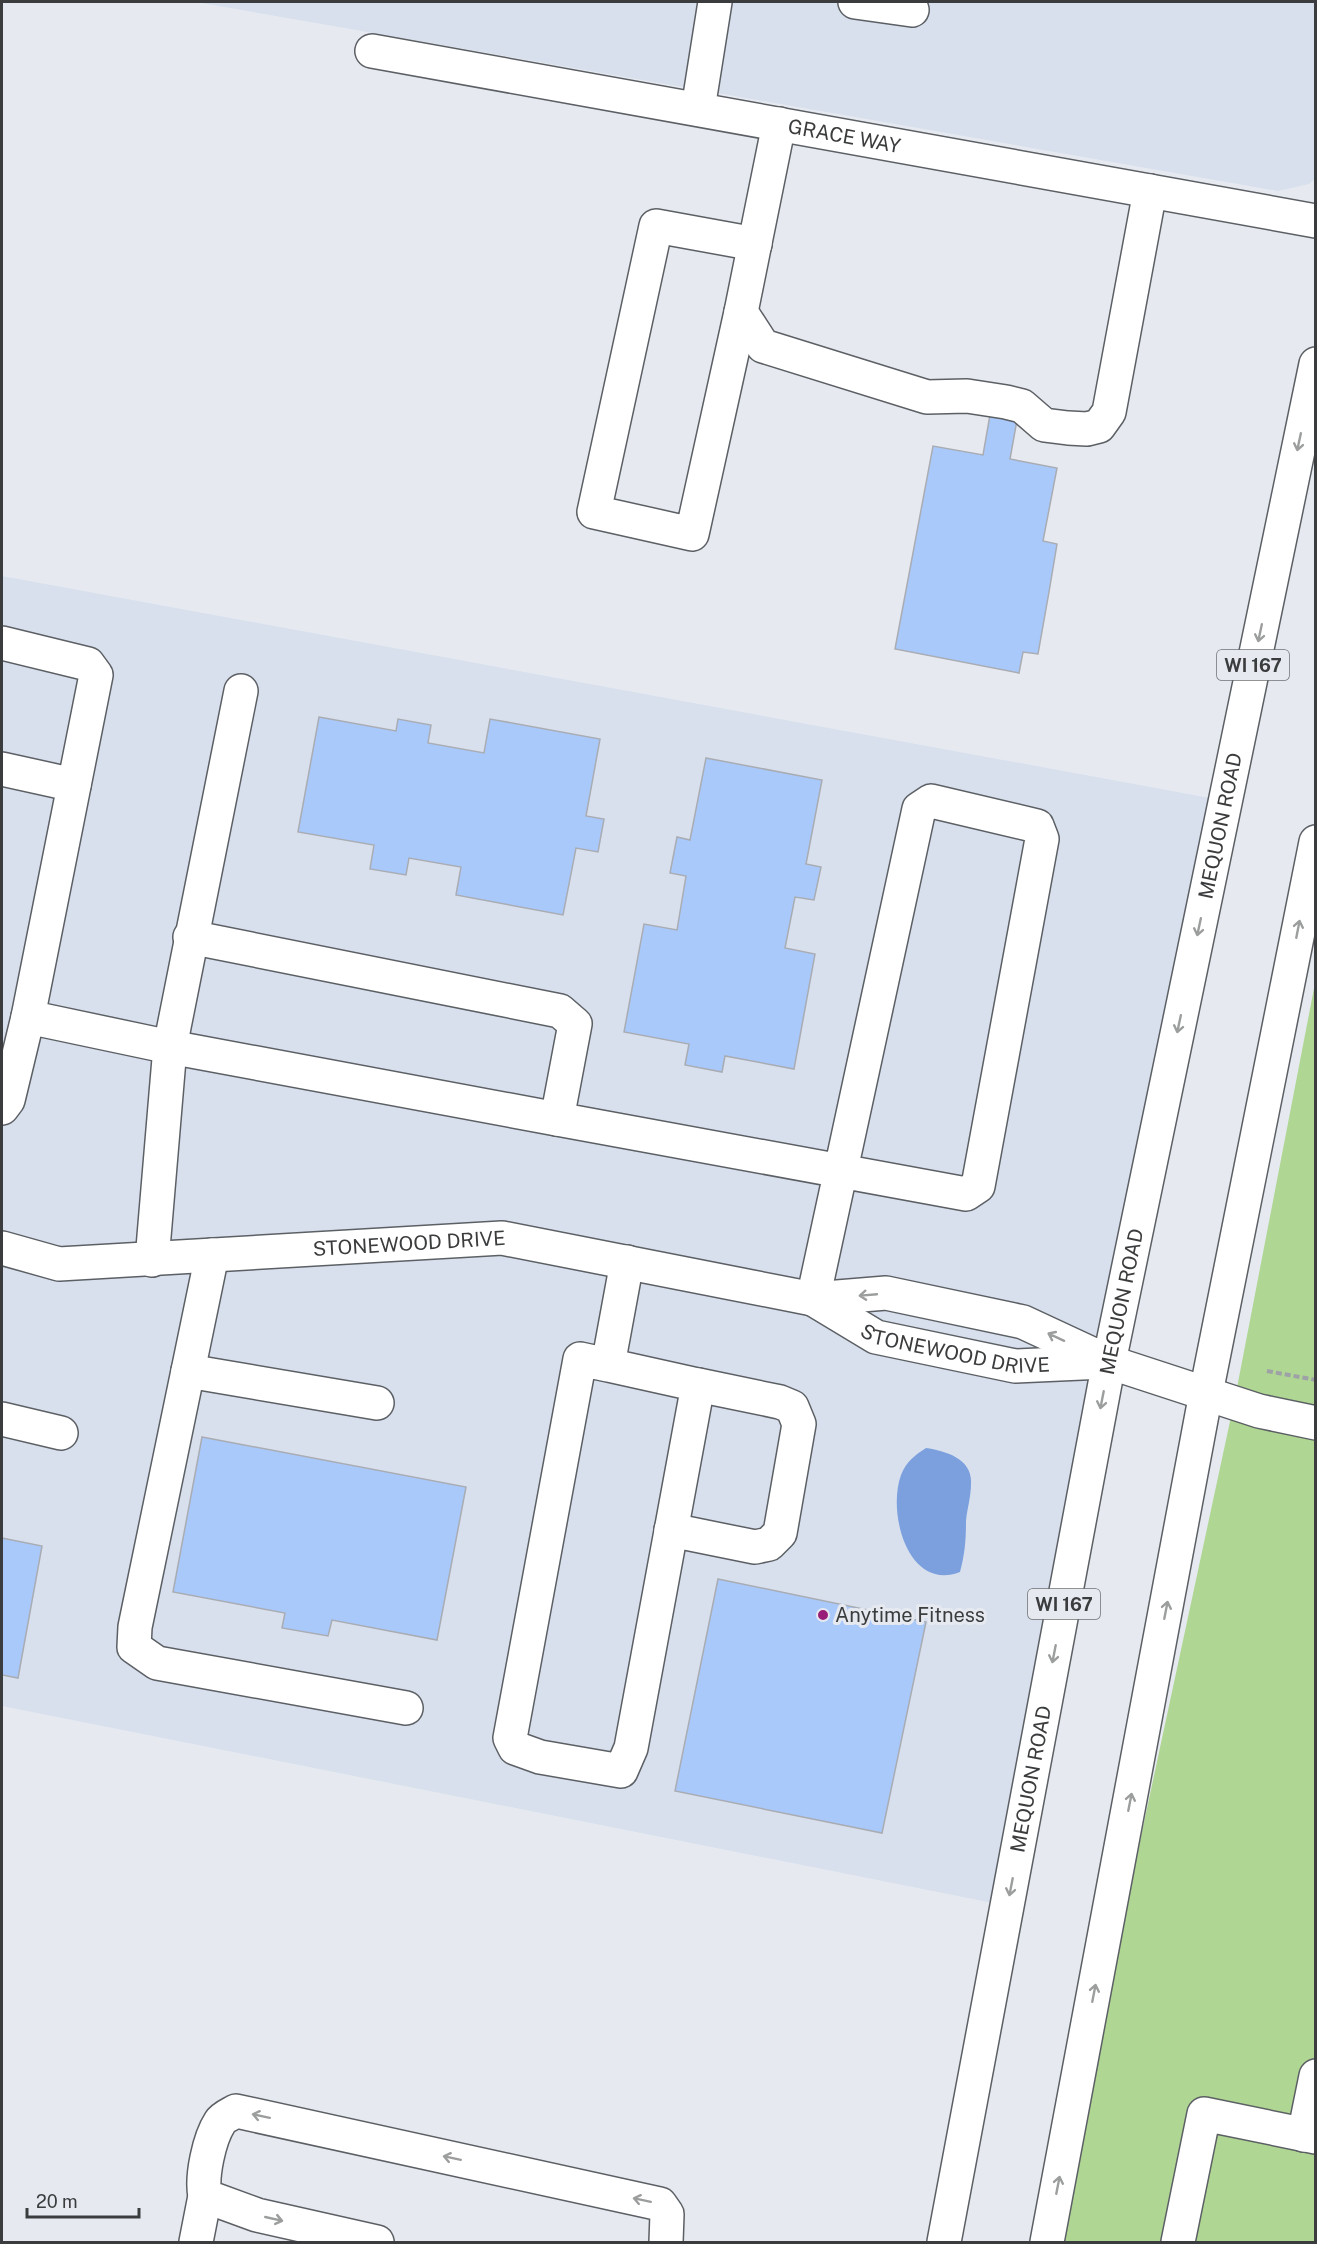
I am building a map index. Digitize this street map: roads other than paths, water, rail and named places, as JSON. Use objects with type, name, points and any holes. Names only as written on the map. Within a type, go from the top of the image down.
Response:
[{"type":"main road","points":[[698,109],[716,2]]},
{"type":"main road","points":[[855,2],[912,10]]},
{"type":"main road","name":"GRACE WAY","points":[[372,51],[1316,221]]},
{"type":"main road","points":[[755,244],[656,226],[594,512],[692,534],[741,312],[755,244],[779,124]]},
{"type":"main road","points":[[741,312],[763,346],[927,396],[967,396],[1022,406],[1044,426],[1093,428],[1099,426],[1109,412],[1150,191]]},
{"type":"main road","name":"MEQUON ROAD","points":[[944,2242],[1109,1362],[1316,364]]},
{"type":"main road","points":[[2,643],[88,664],[96,675],[28,1017],[8,1100],[2,1108]]},
{"type":"main road","points":[[152,1260],[170,1047],[190,937],[241,691]]},
{"type":"main road","points":[[2,769],[74,785]]},
{"type":"main road","points":[[28,1017],[170,1047],[842,1170],[966,1194],[978,1186],[1042,839],[1037,826],[931,801],[919,809],[842,1170],[813,1299]]},
{"type":"main road","points":[[1047,2242],[1206,1393],[1316,842]]},
{"type":"main road","points":[[190,937],[560,1011],[575,1024],[558,1119]]},
{"type":"main road","name":"STONEWOOD DRIVE","points":[[2,1248],[59,1264],[502,1238],[813,1299],[886,1293],[1023,1322],[1109,1362],[1259,1411],[1316,1423]]},
{"type":"main road","points":[[212,1255],[135,1627],[134,1647],[157,1663],[406,1708]]},
{"type":"main road","points":[[608,1365],[627,1262]]},
{"type":"main road","name":"STONEWOOD DRIVE","points":[[813,1299],[876,1337],[888,1340],[1015,1366],[1109,1362]]},
{"type":"main road","points":[[671,1530],[755,1547],[769,1544],[780,1533],[799,1424],[792,1407],[780,1402],[580,1359],[510,1738],[515,1748],[540,1757],[621,1771],[631,1748],[671,1530],[698,1385]]},
{"type":"main road","points":[[188,1371],[377,1404]]},
{"type":"main road","points":[[2,1419],[61,1433]]},
{"type":"main road","points":[[1178,2242],[1204,2114],[1310,2136],[1316,2076]]},
{"type":"main road","points":[[196,2242],[206,2196],[203,2184],[209,2149],[221,2121],[236,2111],[660,2204],[667,2214],[666,2242]]},
{"type":"main road","points":[[206,2196],[257,2215],[360,2241]]},
{"type":"water","points":[[926,1448],[942,1451],[957,1458],[968,1468],[970,1475],[971,1489],[960,1572],[942,1575],[927,1571],[915,1560],[900,1528],[897,1491],[901,1475],[911,1459]]},
{"type":"place","name":"Anytime Fitness","points":[[823,1615]]}]
